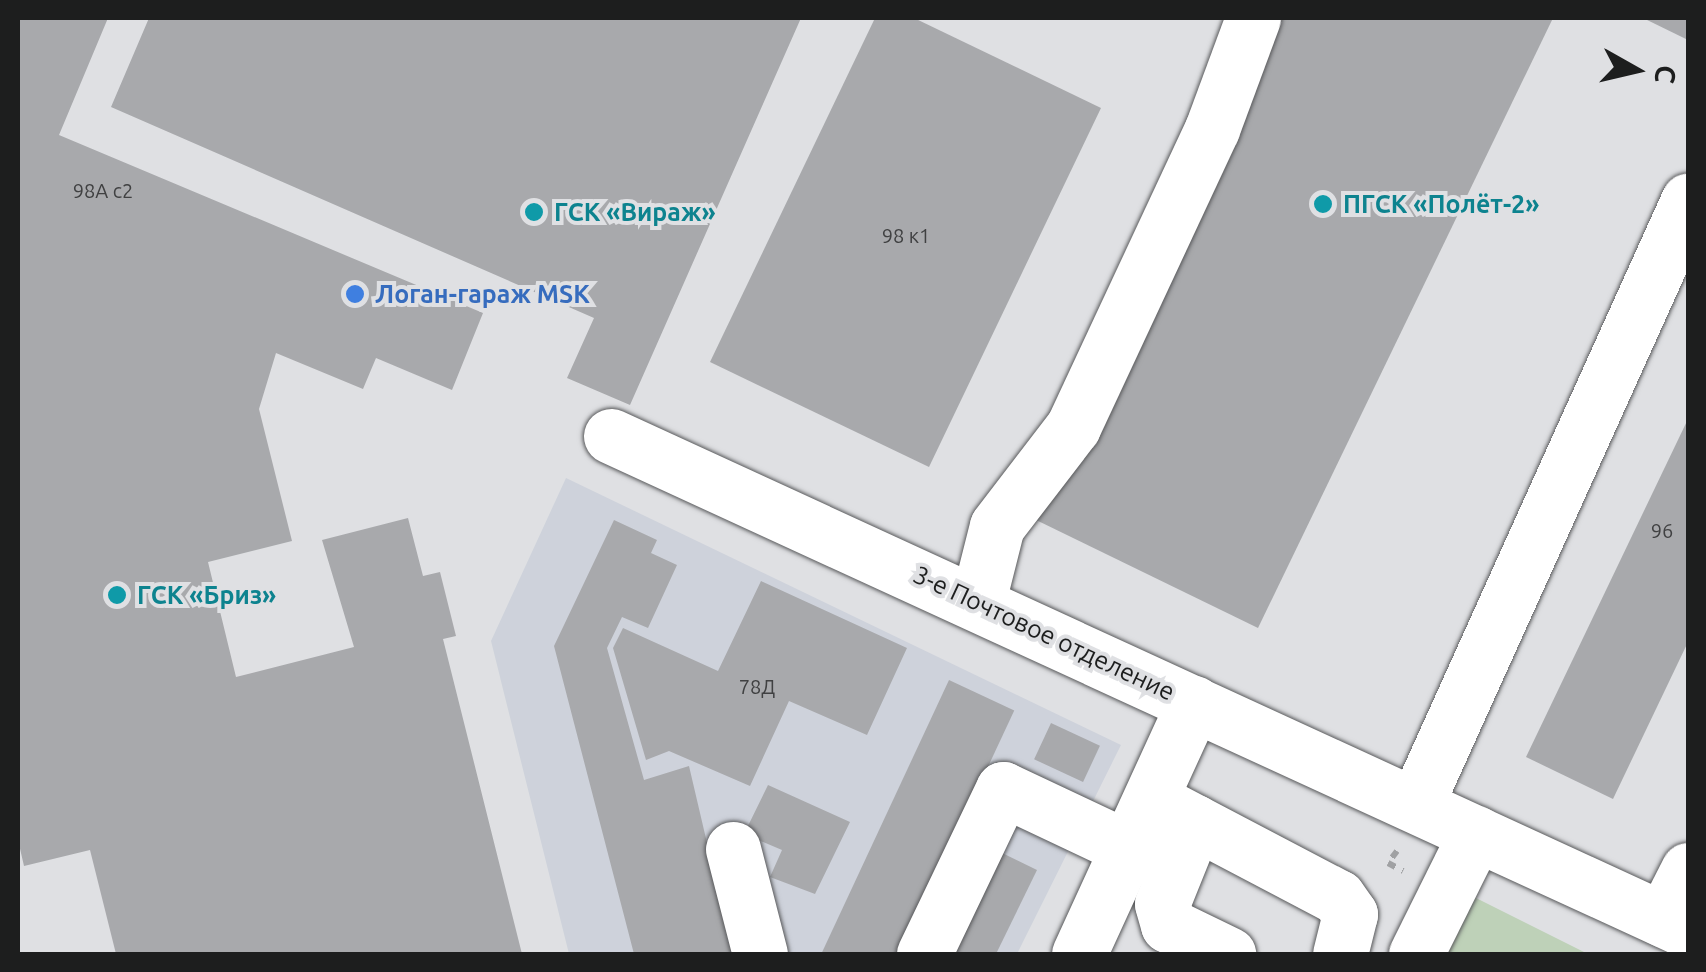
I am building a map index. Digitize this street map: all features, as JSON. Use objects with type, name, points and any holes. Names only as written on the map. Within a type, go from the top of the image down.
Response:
[{"type":"street","points":[[978,601],[997,526],[1073,427],[1212,130],[1252,18]]},
{"type":"street","points":[[1416,804],[1688,201]]},
{"type":"street","name":"3-е Почтовое отделение","points":[[611,436],[978,601],[1676,925]]},
{"type":"street","points":[[1194,703],[1173,810],[1162,904],[1168,925],[1228,954]]},
{"type":"street","points":[[924,954],[1003,789],[1128,848]]},
{"type":"street","points":[[1079,954],[1128,848],[1173,810]]},
{"type":"street","points":[[1173,810],[1338,897],[1350,914],[1340,954]]},
{"type":"street","points":[[1416,954],[1476,832]]},
{"type":"street","points":[[734,849],[760,954]]},
{"type":"street","points":[[1676,925],[1688,870]]},
{"type":"shaded area","points":[[566,478],[1121,745],[1017,954],[569,954],[491,641]]},
{"type":"green space","points":[[1466,893],[1588,954],[1446,954]]},
{"type":"building","name":"ГСК «Бриз»","points":[[18,18],[108,18],[59,135],[483,313],[452,390],[376,358],[363,389],[276,353],[259,409],[292,541],[208,562],[236,677],[354,647],[322,540],[408,518],[423,576],[440,572],[456,636],[443,639],[522,954],[116,954],[90,850],[24,866],[18,840]]},
{"type":"building","name":"ГСК «Вираж»","points":[[149,18],[801,18],[630,405],[567,378],[594,318],[111,107]]},
{"type":"building","points":[[875,18],[914,18],[1101,108],[929,467],[710,362]]},
{"type":"building","name":"ПГСК «Полёт-2»","points":[[1273,18],[1553,18],[1258,628],[1032,518]]},
{"type":"building","points":[[1643,18],[1688,18],[1688,40]]},
{"type":"building","points":[[1688,419],[1688,642],[1613,799],[1526,757]]},
{"type":"building","points":[[614,520],[657,540],[651,553],[677,565],[648,628],[622,617],[607,648],[644,780],[689,766],[733,954],[634,954],[554,646]]},
{"type":"building","points":[[761,581],[907,648],[867,735],[789,701],[750,786],[669,751],[646,760],[613,648],[623,628],[718,671]]},
{"type":"building","points":[[949,680],[1014,710],[901,954],[821,954]]},
{"type":"building","points":[[1051,723],[1100,746],[1083,782],[1034,759]]},
{"type":"building","points":[[768,785],[850,822],[815,894],[770,877],[782,850],[744,834]]},
{"type":"building","points":[[996,850],[1037,870],[996,954],[946,954]]},
{"type":"place","name":"ПГСК «Полёт-2»","points":[[1323,204]]},
{"type":"place","name":"ГСК «Вираж»","points":[[534,212]]},
{"type":"place","name":"Логан-гараж MSK","points":[[355,294]]},
{"type":"place","name":"ГСК «Бриз»","points":[[117,595]]}]
